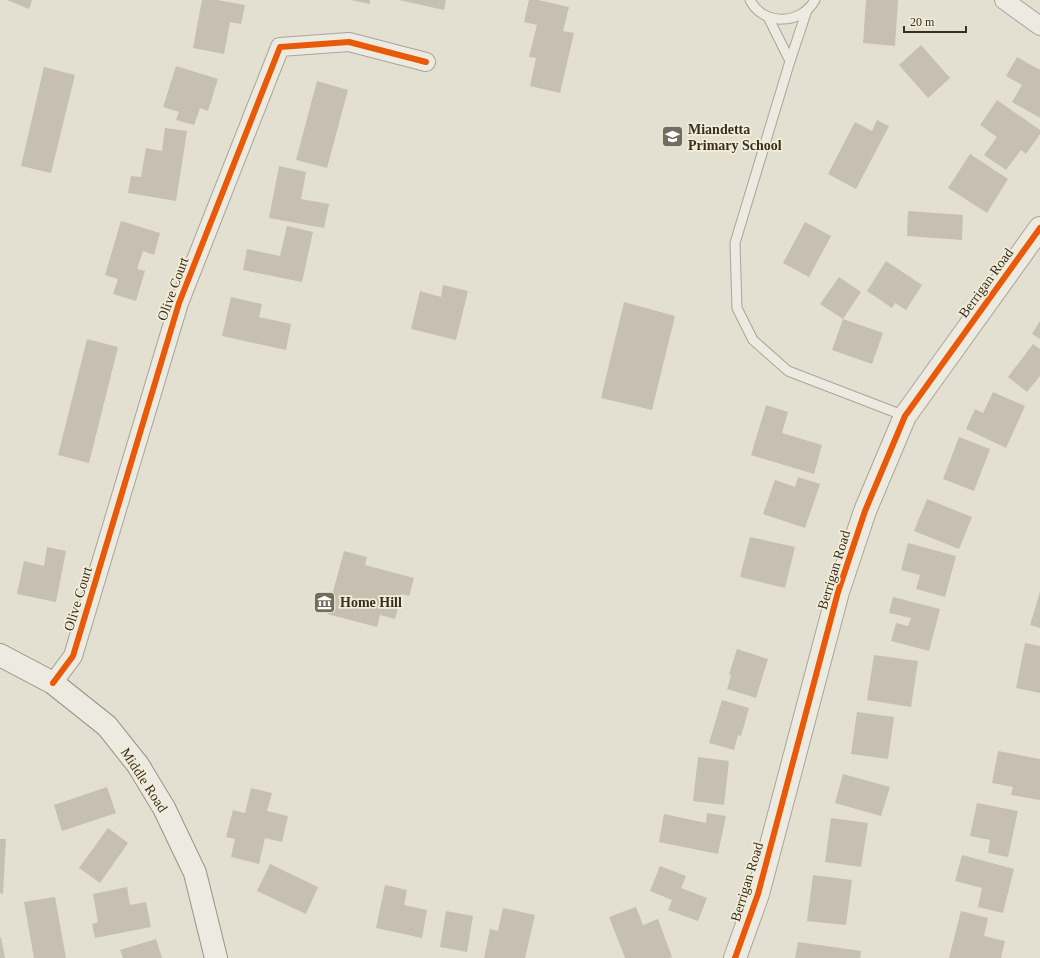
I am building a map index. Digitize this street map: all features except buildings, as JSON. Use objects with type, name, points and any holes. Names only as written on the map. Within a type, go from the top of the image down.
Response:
[{"type":"street","points":[[1004,0],[1040,26]]},
{"type":"street","name":"Olive Court","points":[[53,683],[73,656],[179,303],[280,47],[349,42],[426,62]]},
{"type":"street","name":"Berrigan Road","points":[[735,958],[758,894],[838,592],[865,511],[906,416],[1040,228]]},
{"type":"street","name":"Middle Road","points":[[0,655],[10,665],[53,683],[107,726],[138,765],[164,808],[194,873],[216,958]]},
{"type":"lane","points":[[750,0],[760,12],[768,17],[778,19],[789,19],[799,16],[807,10],[815,0]]},
{"type":"lane","points":[[807,10],[790,61],[736,243],[737,308],[752,340],[788,371],[906,416]]},
{"type":"lane","points":[[768,17],[790,61]]},
{"type":"cycle path","points":[[53,683],[73,656],[179,303],[280,47],[349,42],[426,62]]},
{"type":"cycle path","points":[[735,958],[758,894],[838,592],[865,511],[905,416],[1040,228]]},
{"type":"place","name":"Miandetta Primary School","points":[[672,137]]},
{"type":"place","name":"Home Hill","points":[[325,602]]}]
